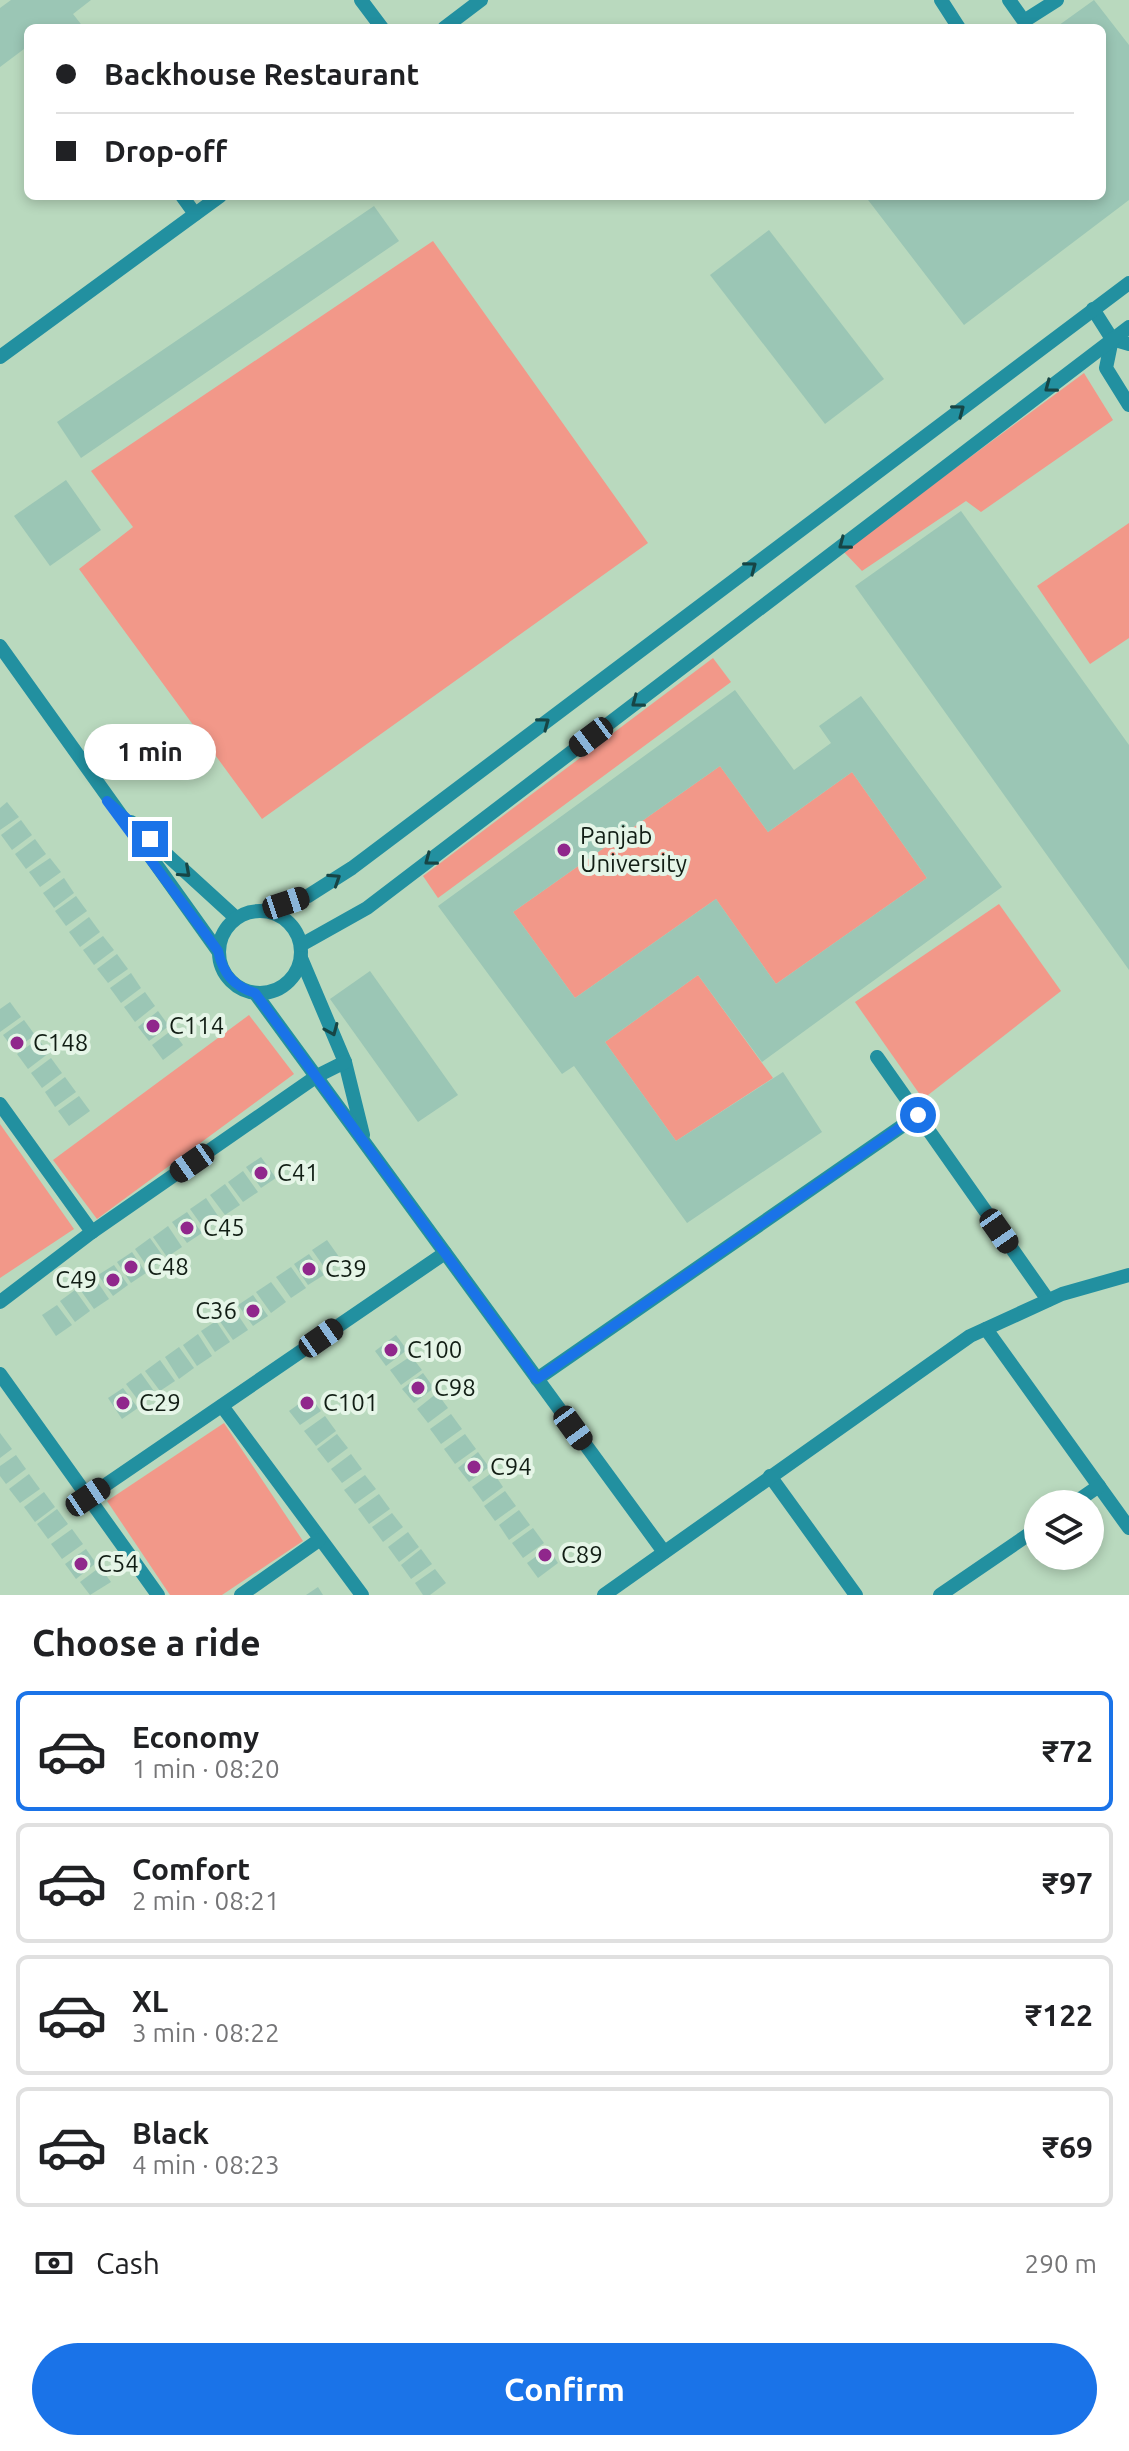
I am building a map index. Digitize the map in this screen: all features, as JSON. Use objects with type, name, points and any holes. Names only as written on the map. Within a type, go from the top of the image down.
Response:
[{"type":"lane","points":[[361,0],[379,24]]},
{"type":"lane","points":[[449,24],[481,0]]},
{"type":"lane","points":[[941,0],[956,24]]},
{"type":"lane","points":[[1009,0],[1020,24]]},
{"type":"lane","points":[[1021,24],[1057,0]]},
{"type":"lane","points":[[185,200],[195,214]]},
{"type":"lane","points":[[0,357],[214,200]]},
{"type":"lane","points":[[235,917],[308,896],[352,868],[1129,283]]},
{"type":"lane","points":[[1093,309],[1112,339],[1129,344]]},
{"type":"lane","points":[[0,646],[107,801],[218,951],[227,977],[242,989],[255,993],[272,992],[297,973],[301,951],[367,908],[1129,327]]},
{"type":"lane","points":[[1112,339],[1106,368],[1129,405]]},
{"type":"lane","points":[[107,801],[235,917]]},
{"type":"lane","points":[[265,910],[294,927],[345,1062],[366,1144]]},
{"type":"lane","points":[[218,951],[235,917]]},
{"type":"lane","points":[[255,993],[664,1552]]},
{"type":"lane","points":[[877,1057],[1048,1300]]},
{"type":"lane","points":[[0,1302],[92,1232],[317,1076],[345,1062]]},
{"type":"lane","points":[[0,1104],[92,1232]]},
{"type":"lane","points":[[537,1379],[918,1115]]},
{"type":"lane","points":[[88,1497],[445,1253]]},
{"type":"lane","points":[[605,1595],[899,1383],[986,1329],[1048,1300],[1129,1275]]},
{"type":"lane","points":[[986,1329],[1129,1528]]},
{"type":"lane","points":[[0,1374],[158,1595]]},
{"type":"lane","points":[[222,1406],[362,1595]]},
{"type":"lane","points":[[770,1476],[856,1595]]},
{"type":"lane","points":[[1093,1490],[1099,1486]]},
{"type":"lane","points":[[940,1595],[1024,1538]]},
{"type":"lane","points":[[241,1595],[319,1540]]},
{"type":"shaded area","points":[[433,241],[648,543],[262,819],[79,569],[133,527],[91,471]]},
{"type":"shaded area","points":[[1084,373],[1113,420],[981,512],[966,501],[862,571],[843,551]]},
{"type":"shaded area","points":[[1129,523],[1129,638],[1090,664],[1037,586]]},
{"type":"shaded area","points":[[713,658],[731,682],[438,898],[423,876]]},
{"type":"shaded area","points":[[720,766],[768,832],[852,772],[927,878],[776,984],[716,899],[575,998],[513,912]]},
{"type":"shaded area","points":[[999,904],[1061,991],[923,1099],[855,1002]]},
{"type":"shaded area","points":[[698,975],[773,1078],[676,1141],[605,1042]]},
{"type":"shaded area","points":[[249,1015],[294,1074],[97,1219],[53,1160]]},
{"type":"shaded area","points":[[0,1124],[74,1229],[0,1278]]},
{"type":"shaded area","points":[[224,1423],[303,1541],[222,1595],[170,1595],[107,1501]]},
{"type":"building","points":[[11,0],[91,0],[73,14],[81,24],[24,24],[24,49],[0,67],[0,8]]},
{"type":"building","points":[[1094,0],[1129,45],[1129,200],[964,325],[868,200],[1106,200],[1106,24],[1061,24]]},
{"type":"building","points":[[374,206],[399,241],[81,458],[57,422]]},
{"type":"building","points":[[769,230],[884,379],[825,424],[710,275]]},
{"type":"building","points":[[66,480],[101,530],[50,566],[14,516]]},
{"type":"building","points":[[961,511],[1129,745],[1129,970],[855,586]]},
{"type":"building","points":[[735,690],[794,770],[831,743],[819,726],[861,696],[1002,887],[762,1062],[698,975],[605,1042],[676,1141],[783,1072],[822,1132],[687,1223],[574,1066],[562,1074],[438,906]],"holes":[[[720,766],[768,832],[852,772],[927,878],[776,984],[716,899],[575,998],[513,912]]]},
{"type":"building","points":[[7,802],[19,817],[0,830],[0,808]]},
{"type":"building","points":[[21,820],[32,835],[12,850],[1,835]]},
{"type":"building","points":[[35,839],[46,854],[26,869],[15,854]]},
{"type":"building","points":[[50,858],[61,872],[40,887],[29,872]]},
{"type":"building","points":[[64,878],[74,893],[54,908],[43,893]]},
{"type":"building","points":[[76,896],[87,911],[66,926],[55,911]]},
{"type":"building","points":[[89,917],[100,932],[80,947],[69,932]]},
{"type":"building","points":[[103,936],[114,950],[94,965],[83,950]]},
{"type":"building","points":[[117,954],[128,969],[108,983],[97,969]]},
{"type":"building","points":[[370,971],[458,1095],[418,1122],[330,999]]},
{"type":"building","points":[[131,973],[141,988],[121,1003],[110,988]]},
{"type":"building","points":[[145,992],[155,1006],[135,1022],[124,1007]]},
{"type":"building","points":[[10,1002],[21,1017],[0,1032],[0,1009]]},
{"type":"building","name":"C114","points":[[158,1011],[169,1026],[149,1041],[138,1027]]},
{"type":"building","name":"C148","points":[[24,1020],[35,1035],[14,1050],[3,1035]]},
{"type":"building","points":[[172,1030],[183,1045],[163,1060],[152,1045]]},
{"type":"building","points":[[38,1039],[49,1053],[28,1069],[17,1054]]},
{"type":"building","points":[[51,1058],[62,1073],[42,1088],[31,1073]]},
{"type":"building","points":[[65,1077],[76,1092],[55,1107],[45,1092]]},
{"type":"building","points":[[79,1096],[90,1111],[69,1126],[58,1111]]},
{"type":"building","name":"C41","points":[[261,1157],[276,1178],[261,1188],[246,1167]]},
{"type":"building","points":[[243,1171],[258,1192],[243,1202],[228,1182]]},
{"type":"building","points":[[225,1184],[240,1205],[225,1215],[210,1195]]},
{"type":"building","points":[[206,1198],[220,1219],[205,1230],[190,1209]]},
{"type":"building","name":"C45","points":[[187,1212],[202,1233],[187,1243],[172,1222]]},
{"type":"building","points":[[168,1226],[182,1247],[167,1257],[153,1237]]},
{"type":"building","points":[[150,1238],[165,1259],[149,1269],[135,1249]]},
{"type":"building","points":[[327,1240],[342,1261],[327,1271],[312,1250]]},
{"type":"building","name":"C48","points":[[132,1252],[146,1273],[131,1283],[117,1262]]},
{"type":"building","name":"C39","points":[[309,1254],[324,1275],[308,1285],[294,1264]]},
{"type":"building","name":"C49","points":[[114,1265],[128,1285],[113,1296],[98,1275]]},
{"type":"building","points":[[291,1267],[306,1288],[291,1298],[276,1277]]},
{"type":"building","points":[[94,1277],[109,1299],[94,1309],[79,1288]]},
{"type":"building","points":[[271,1282],[286,1302],[271,1313],[256,1292]]},
{"type":"building","points":[[75,1290],[90,1311],[75,1322],[60,1301]]},
{"type":"building","name":"C36","points":[[253,1295],[268,1316],[253,1326],[238,1305]]},
{"type":"building","points":[[57,1305],[72,1325],[56,1336],[42,1315]]},
{"type":"building","points":[[234,1309],[248,1330],[233,1340],[219,1320]]},
{"type":"building","points":[[216,1321],[230,1342],[215,1352],[201,1331]]},
{"type":"building","points":[[198,1334],[212,1356],[197,1366],[183,1345]]},
{"type":"building","name":"C100","points":[[396,1335],[407,1350],[386,1366],[375,1351]]},
{"type":"building","points":[[179,1347],[194,1368],[179,1379],[165,1357]]},
{"type":"building","points":[[411,1356],[422,1370],[401,1385],[390,1370]]},
{"type":"building","points":[[160,1360],[175,1381],[160,1391],[145,1371]]},
{"type":"building","points":[[141,1373],[156,1394],[141,1404],[126,1384]]},
{"type":"building","name":"C98","points":[[423,1373],[434,1388],[414,1403],[402,1389]]},
{"type":"building","name":"C29","points":[[123,1388],[138,1408],[122,1419],[108,1398]]},
{"type":"building","points":[[437,1393],[448,1408],[428,1423],[417,1409]]},
{"type":"building","name":"C101","points":[[310,1396],[321,1411],[300,1425],[289,1411]]},
{"type":"building","points":[[451,1414],[462,1429],[441,1444],[430,1429]]},
{"type":"building","points":[[325,1416],[336,1431],[316,1446],[304,1431]]},
{"type":"building","points":[[0,1433],[12,1449],[0,1458]]},
{"type":"building","points":[[337,1434],[348,1448],[328,1463],[317,1449]]},
{"type":"building","points":[[465,1434],[476,1449],[455,1464],[444,1449]]},
{"type":"building","name":"C94","points":[[478,1452],[489,1467],[469,1482],[458,1468]]},
{"type":"building","points":[[351,1454],[362,1469],[342,1483],[331,1469]]},
{"type":"building","points":[[16,1455],[26,1469],[6,1484],[0,1476],[0,1466]]},
{"type":"building","points":[[493,1472],[503,1487],[483,1502],[472,1487]]},
{"type":"building","points":[[29,1474],[40,1489],[20,1503],[9,1489]]},
{"type":"building","points":[[365,1475],[376,1489],[355,1504],[344,1490]]},
{"type":"building","points":[[505,1491],[516,1506],[495,1521],[484,1506]]},
{"type":"building","points":[[44,1492],[55,1507],[35,1522],[24,1507]]},
{"type":"building","points":[[379,1494],[390,1509],[369,1524],[358,1509]]},
{"type":"building","points":[[57,1509],[68,1524],[48,1539],[37,1524]]},
{"type":"building","points":[[519,1510],[530,1525],[509,1540],[499,1525]]},
{"type":"building","points":[[392,1513],[403,1527],[383,1542],[372,1527]]},
{"type":"building","points":[[533,1528],[544,1543],[523,1558],[512,1543]]},
{"type":"building","points":[[72,1529],[83,1544],[62,1559],[51,1544]]},
{"type":"building","points":[[408,1532],[419,1547],[399,1562],[388,1547]]},
{"type":"building","name":"C89","points":[[548,1548],[558,1563],[538,1578],[527,1563]]},
{"type":"building","name":"C54","points":[[86,1549],[96,1563],[76,1579],[65,1564]]},
{"type":"building","points":[[421,1549],[432,1564],[411,1579],[401,1565]]},
{"type":"building","points":[[100,1567],[111,1582],[90,1595],[80,1582]]},
{"type":"building","points":[[435,1569],[446,1583],[430,1595],[423,1595],[415,1583]]},
{"type":"building","points":[[318,1587],[323,1595],[306,1595]]},
{"type":"place","name":"Panjab University","points":[[564,850]]},
{"type":"place","name":"C114","points":[[153,1026]]},
{"type":"place","name":"C148","points":[[17,1043]]},
{"type":"place","name":"C41","points":[[261,1173]]},
{"type":"place","name":"C45","points":[[187,1228]]},
{"type":"place","name":"C48","points":[[131,1267]]},
{"type":"place","name":"C39","points":[[309,1269]]},
{"type":"place","name":"C49","points":[[113,1280]]},
{"type":"place","name":"C36","points":[[253,1311]]},
{"type":"place","name":"C100","points":[[391,1350]]},
{"type":"place","name":"C98","points":[[418,1388]]},
{"type":"place","name":"C29","points":[[123,1403]]},
{"type":"place","name":"C101","points":[[307,1403]]},
{"type":"place","name":"C94","points":[[474,1467]]},
{"type":"place","name":"C89","points":[[545,1555]]},
{"type":"place","name":"C54","points":[[81,1564]]},
{"type":"route","points":[[150,839],[107,801],[218,951],[227,977],[242,989],[255,993],[537,1379],[918,1115]]}]
